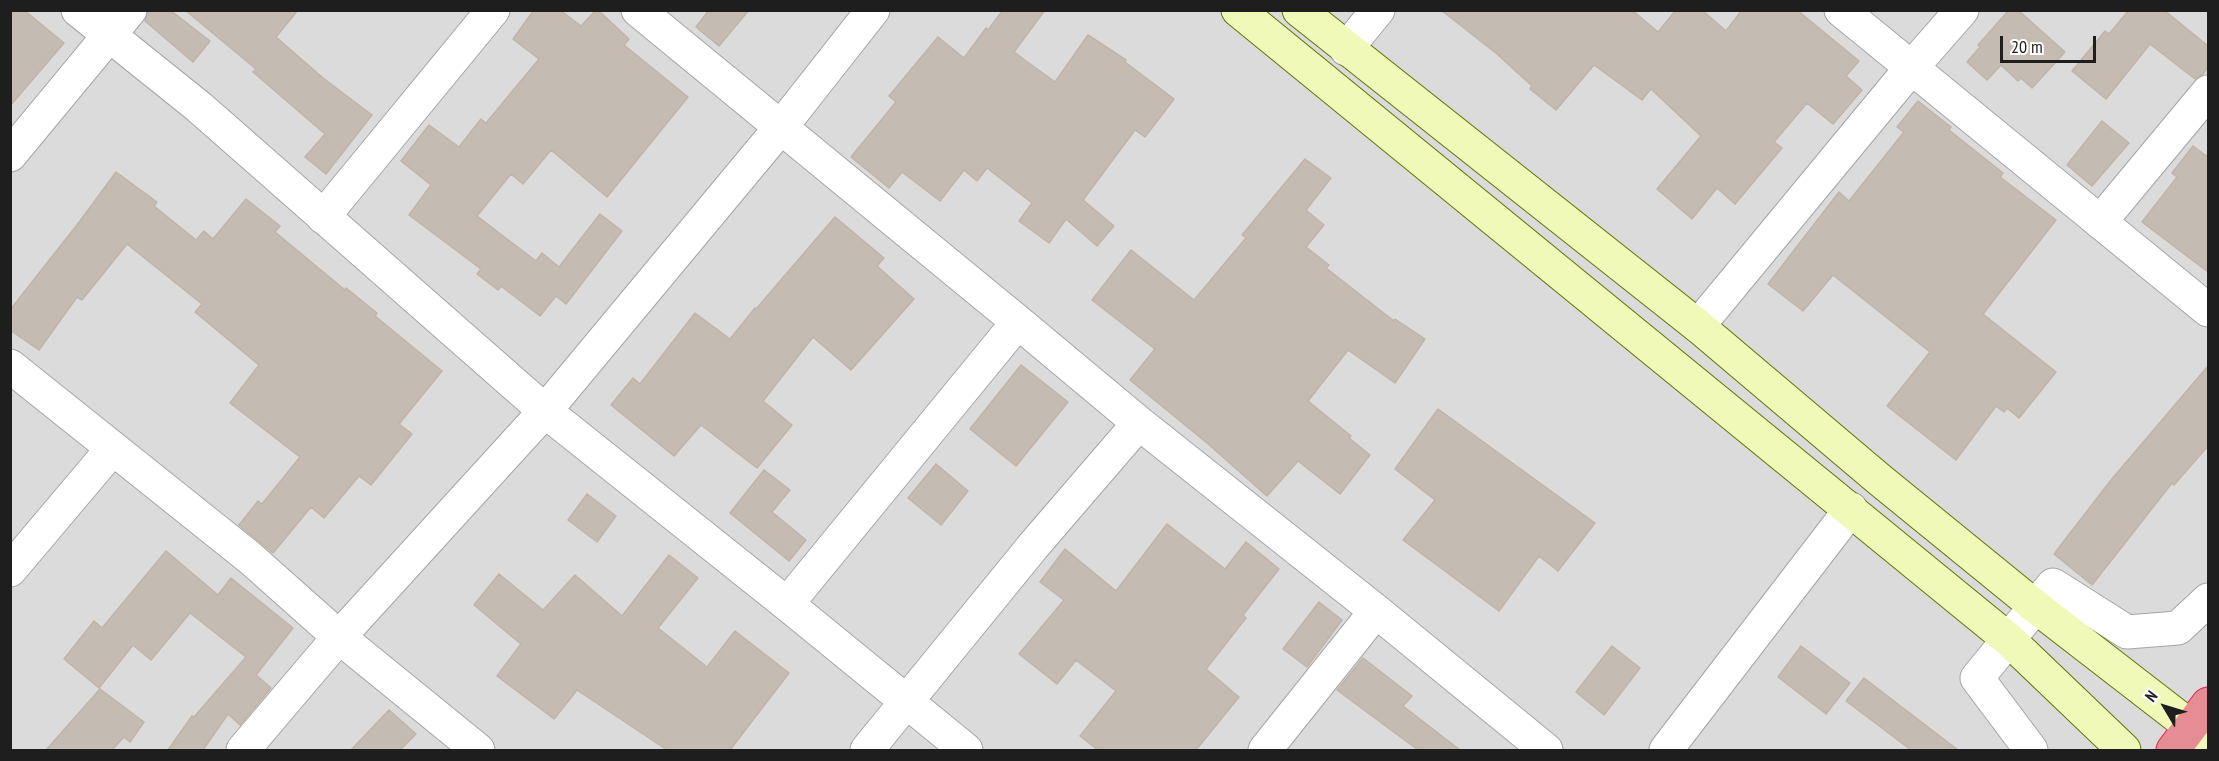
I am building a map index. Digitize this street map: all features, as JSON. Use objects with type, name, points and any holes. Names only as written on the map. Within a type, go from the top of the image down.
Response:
[{"type":"street","points":[[78,10],[199,107],[545,411],[966,750]]},
{"type":"street","points":[[10,155],[130,10]]},
{"type":"street","points":[[323,217],[493,10]]},
{"type":"street","points":[[638,10],[1139,423],[1376,611],[1546,750]]},
{"type":"street","points":[[243,750],[339,637],[545,411],[781,127],[873,10]]},
{"type":"street","points":[[1238,10],[2008,639],[2124,750]]},
{"type":"street","points":[[1299,10],[1698,326],[1880,480],[2036,607],[2195,730]]},
{"type":"street","points":[[1346,49],[1378,10]]},
{"type":"street","points":[[1841,10],[2208,310]]},
{"type":"street","points":[[1698,326],[1912,67],[1962,10]]},
{"type":"street","points":[[2100,222],[2208,92]]},
{"type":"street","points":[[787,604],[1018,322]]},
{"type":"street","points":[[10,366],[249,557],[339,637],[478,750]]},
{"type":"street","points":[[867,750],[1034,545],[1139,423]]},
{"type":"street","points":[[10,570],[112,448]]},
{"type":"street","points":[[1666,750],[1851,509]]},
{"type":"street","points":[[2031,750],[1977,678],[2052,585],[2127,632],[2178,628],[2208,600]]},
{"type":"street","points":[[1265,750],[1376,611]]},
{"type":"shaded area","points":[[11,11],[2208,11],[2208,750],[11,750]]},
{"type":"building","points":[[10,10],[24,10],[64,43],[10,106]]},
{"type":"building","points":[[148,10],[170,10],[210,41],[193,62],[145,21]]},
{"type":"building","points":[[185,10],[298,10],[276,37],[323,78],[372,115],[326,174],[305,157],[325,134],[253,72],[256,69]]},
{"type":"building","points":[[534,10],[560,10],[581,26],[598,10],[629,39],[624,45],[688,97],[607,197],[551,150],[523,184],[511,174],[477,216],[536,261],[542,253],[559,267],[600,214],[622,231],[566,304],[556,296],[540,316],[501,286],[498,290],[477,274],[481,269],[409,215],[431,185],[401,161],[429,125],[459,147],[481,119],[486,123],[539,59],[513,39]]},
{"type":"building","points":[[709,10],[749,10],[719,46],[696,27]]},
{"type":"building","points":[[1003,10],[1045,10],[1014,52],[1055,82],[1088,35],[1126,60],[1125,62],[1174,99],[1145,137],[1135,130],[1083,200],[1114,226],[1097,246],[1066,219],[1049,243],[1019,221],[1032,203],[987,168],[977,181],[964,170],[940,201],[902,172],[889,188],[851,157],[896,102],[889,96],[938,37],[964,58],[986,28],[988,30]]},
{"type":"building","points":[[1441,10],[1632,10],[1658,32],[1676,10],[1702,10],[1726,31],[1742,10],[1797,10],[1859,61],[1846,76],[1862,90],[1833,124],[1807,103],[1774,142],[1782,148],[1735,204],[1717,188],[1692,219],[1657,189],[1701,136],[1651,89],[1642,100],[1594,65],[1556,110],[1530,89],[1532,86],[1497,54]]},
{"type":"building","points":[[2009,10],[2018,10],[2065,52],[2032,88],[2021,78],[2018,81],[2001,65],[1987,80],[1967,62],[1980,47],[1978,45]]},
{"type":"building","points":[[2129,10],[2164,10],[2208,46],[2208,67],[2203,74],[2195,79],[2150,44],[2106,99],[2072,71],[2105,31],[2109,34]]},
{"type":"building","points":[[1918,101],[1951,127],[1949,130],[2003,173],[2000,177],[2056,220],[1983,314],[2056,372],[2019,418],[2007,408],[2004,412],[1996,406],[1956,460],[1887,406],[1930,352],[1833,275],[1803,311],[1768,284],[1839,192],[1849,201],[1904,132],[1897,127]]},
{"type":"building","points":[[2102,121],[2129,143],[2092,186],[2067,165]]},
{"type":"building","points":[[2193,146],[2208,157],[2208,272],[2142,222],[2177,177],[2172,173]]},
{"type":"building","points":[[1305,159],[1331,178],[1306,210],[1324,225],[1306,247],[1329,265],[1326,268],[1394,321],[1395,319],[1425,339],[1395,383],[1348,350],[1308,401],[1351,436],[1349,438],[1370,455],[1340,494],[1298,461],[1267,496],[1130,380],[1155,349],[1092,300],[1131,250],[1194,300],[1246,238],[1242,235]]},
{"type":"building","points":[[116,172],[157,202],[154,206],[196,240],[204,231],[213,239],[246,199],[280,226],[275,232],[345,290],[346,288],[377,313],[375,316],[442,371],[399,424],[412,434],[371,485],[359,476],[324,518],[311,507],[273,553],[239,525],[258,501],[262,504],[300,457],[230,403],[259,365],[195,312],[202,304],[127,244],[82,300],[77,297],[39,350],[10,330],[10,310]]},
{"type":"building","points":[[835,217],[884,258],[877,266],[914,299],[851,370],[813,337],[763,401],[792,425],[757,468],[701,425],[674,456],[611,405],[633,378],[640,384],[695,313],[730,339]]},
{"type":"building","points":[[1021,365],[1068,402],[1016,466],[970,429]]},
{"type":"building","points":[[2208,366],[2208,446],[2174,485],[2172,483],[2092,585],[2054,554],[2111,480]]},
{"type":"building","points":[[1438,409],[1595,523],[1558,571],[1539,556],[1499,611],[1403,540],[1435,500],[1395,469]]},
{"type":"building","points":[[936,464],[968,491],[941,525],[908,498]]},
{"type":"building","points":[[764,470],[790,490],[772,512],[806,540],[789,561],[730,513]]},
{"type":"building","points":[[587,494],[616,516],[597,542],[568,520]]},
{"type":"building","points":[[1167,524],[1225,569],[1246,542],[1279,569],[1243,615],[1246,618],[1206,669],[1239,697],[1196,750],[1098,750],[1080,736],[1116,691],[1076,660],[1057,684],[1019,654],[1064,600],[1040,582],[1065,549],[1116,591]]},
{"type":"building","points":[[166,551],[218,595],[231,578],[293,628],[256,675],[271,688],[240,725],[228,714],[203,750],[168,750],[192,716],[194,717],[246,657],[190,613],[151,660],[133,645],[99,688],[64,659],[94,621],[102,628]]},
{"type":"building","points":[[669,555],[698,578],[658,628],[707,667],[735,631],[789,673],[730,750],[667,750],[577,690],[554,719],[497,676],[521,644],[474,605],[499,574],[543,610],[575,575],[622,616]]},
{"type":"building","points":[[1319,602],[1342,620],[1307,667],[1283,649]]},
{"type":"building","points":[[1612,646],[1640,668],[1604,715],[1576,692]]},
{"type":"building","points":[[1801,646],[1850,683],[1826,714],[1778,677]]},
{"type":"building","points":[[1363,658],[1412,696],[1403,706],[1460,750],[1418,750],[1337,690]]},
{"type":"building","points":[[1864,678],[1958,750],[1911,750],[1846,701]]},
{"type":"building","points":[[100,689],[144,722],[130,742],[124,737],[112,750],[46,750]]},
{"type":"building","points":[[389,710],[416,734],[400,750],[351,750]]}]
